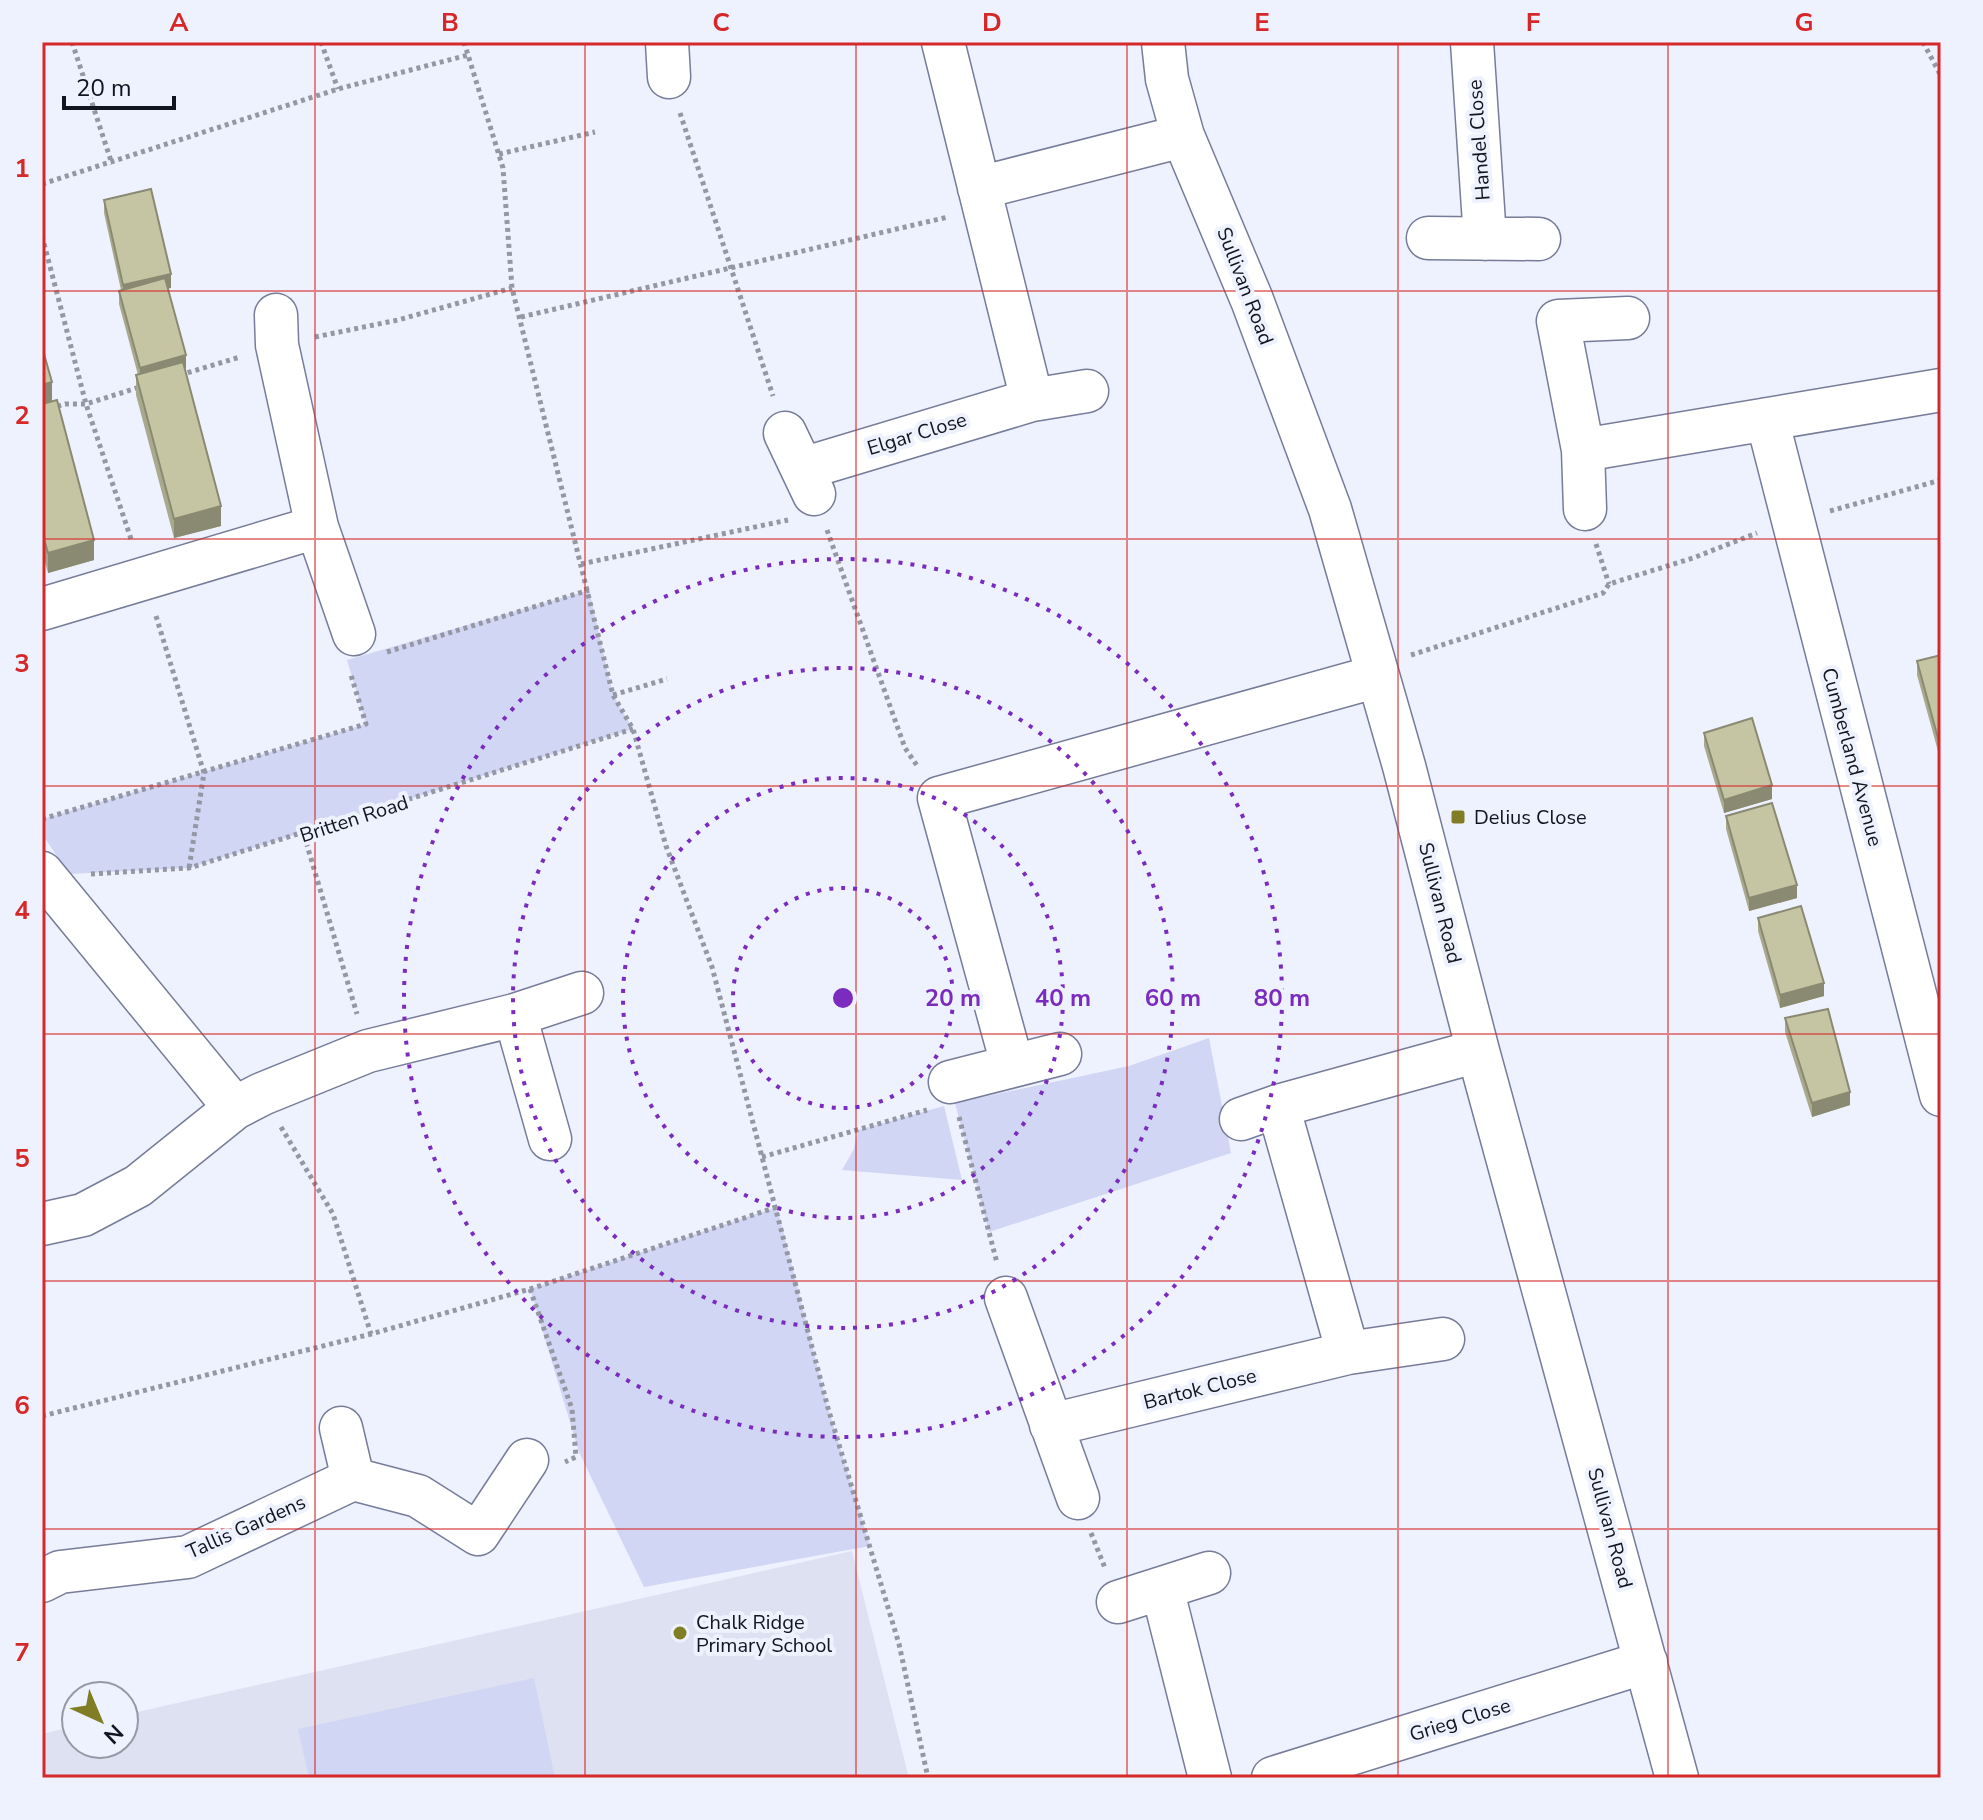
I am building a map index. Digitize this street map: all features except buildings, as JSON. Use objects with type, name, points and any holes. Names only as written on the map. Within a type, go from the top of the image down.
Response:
[{"type":"street","points":[[943,42],[1032,400]]},
{"type":"street","name":"Sullivan Road","points":[[1163,42],[1167,79],[1183,136],[1252,300],[1330,509],[1394,666],[1478,1051],[1677,1778]]},
{"type":"street","name":"Handel Close","points":[[1472,42],[1485,239]]},
{"type":"street","points":[[982,198],[1183,136]]},
{"type":"street","points":[[1428,238],[1539,239]]},
{"type":"street","points":[[1585,509],[1583,450],[1558,321],[1628,318]]},
{"type":"street","points":[[276,330],[317,527],[362,649]]},
{"type":"street","points":[[1583,450],[1941,390]]},
{"type":"street","name":"Elgar Close","points":[[806,478],[1032,400],[1087,391]]},
{"type":"street","name":"Cumberland Avenue","points":[[1767,419],[1941,1095]]},
{"type":"street","points":[[42,609],[317,527]]},
{"type":"street","points":[[1012,1064],[939,798],[1394,666]]},
{"type":"street","points":[[42,873],[249,1101]]},
{"type":"street","points":[[42,1224],[83,1215],[138,1186],[249,1101],[368,1051],[515,1015],[582,993]]},
{"type":"street","points":[[515,1015],[550,1139]]},
{"type":"street","points":[[1348,1353],[1260,1113],[1478,1051]]},
{"type":"street","points":[[952,1092],[1012,1064],[1060,1054]]},
{"type":"street","points":[[1006,1298],[1078,1498]]},
{"type":"street","name":"Bartok Close","points":[[1051,1425],[1348,1353],[1443,1339]]},
{"type":"street","points":[[341,1428],[353,1479],[418,1496],[478,1534],[520,1472]]},
{"type":"street","name":"Tallis Gardens","points":[[42,1581],[60,1572],[188,1557],[353,1479]]},
{"type":"street","points":[[1118,1602],[1209,1573]]},
{"type":"street","points":[[1162,1588],[1210,1778]]},
{"type":"street","name":"Grieg Close","points":[[1273,1778],[1646,1662]]},
{"type":"path","points":[[72,42],[112,164]]},
{"type":"path","points":[[321,42],[338,89]]},
{"type":"path","points":[[464,42],[499,154],[512,288],[613,695],[633,729],[666,846],[712,967],[828,1408],[899,1644],[928,1778]]},
{"type":"path","points":[[1923,42],[1941,76]]},
{"type":"path","points":[[42,184],[338,89],[468,55]]},
{"type":"path","points":[[668,60],[730,266],[905,748],[939,798]]},
{"type":"path","points":[[499,154],[595,132]]},
{"type":"path","points":[[521,317],[730,266],[982,198]]},
{"type":"path","points":[[174,377],[276,330],[398,320],[512,288]]},
{"type":"path","points":[[42,411],[65,404],[86,404],[145,386]]},
{"type":"path","points":[[581,564],[806,478]]},
{"type":"path","points":[[1817,515],[1941,480]]},
{"type":"path","points":[[1394,666],[1603,593],[1609,584],[1693,558],[1765,529]]},
{"type":"path","points":[[42,819],[366,724],[362,649],[589,590]]},
{"type":"path","points":[[613,695],[667,679]]},
{"type":"path","name":"Britten Road","points":[[85,874],[189,868],[304,835],[633,729]]},
{"type":"path","points":[[304,835],[368,1051]]},
{"type":"path","points":[[762,1157],[952,1092],[1006,1298]]},
{"type":"path","points":[[249,1101],[333,1214],[371,1334]]},
{"type":"path","points":[[42,1416],[371,1334],[530,1289],[777,1207]]},
{"type":"path","points":[[520,1472],[576,1457],[572,1409],[530,1289]]},
{"type":"path","points":[[1078,1498],[1118,1602]]},
{"type":"shaded area","points":[[589,590],[613,695],[633,729],[189,868],[69,874],[42,834],[42,819],[366,724],[347,660]]},
{"type":"shaded area","points":[[1209,1038],[1231,1153],[989,1232],[955,1103],[1129,1066]]},
{"type":"shaded area","points":[[944,1106],[962,1180],[842,1170],[854,1149],[858,1130]]},
{"type":"shaded area","points":[[777,1207],[828,1408],[870,1546],[644,1587],[579,1452],[530,1289]]},
{"type":"shaded area","name":"Chalk Ridge Primary School","points":[[852,1551],[909,1778],[42,1778],[42,1734],[60,1730],[60,1760],[140,1760],[140,1711]]},
{"type":"shaded area","points":[[534,1678],[555,1778],[309,1778],[298,1729]]},
{"type":"place","name":"Delius Close","points":[[1458,817]]},
{"type":"place","name":"Chalk Ridge Primary School","points":[[680,1633]]}]
